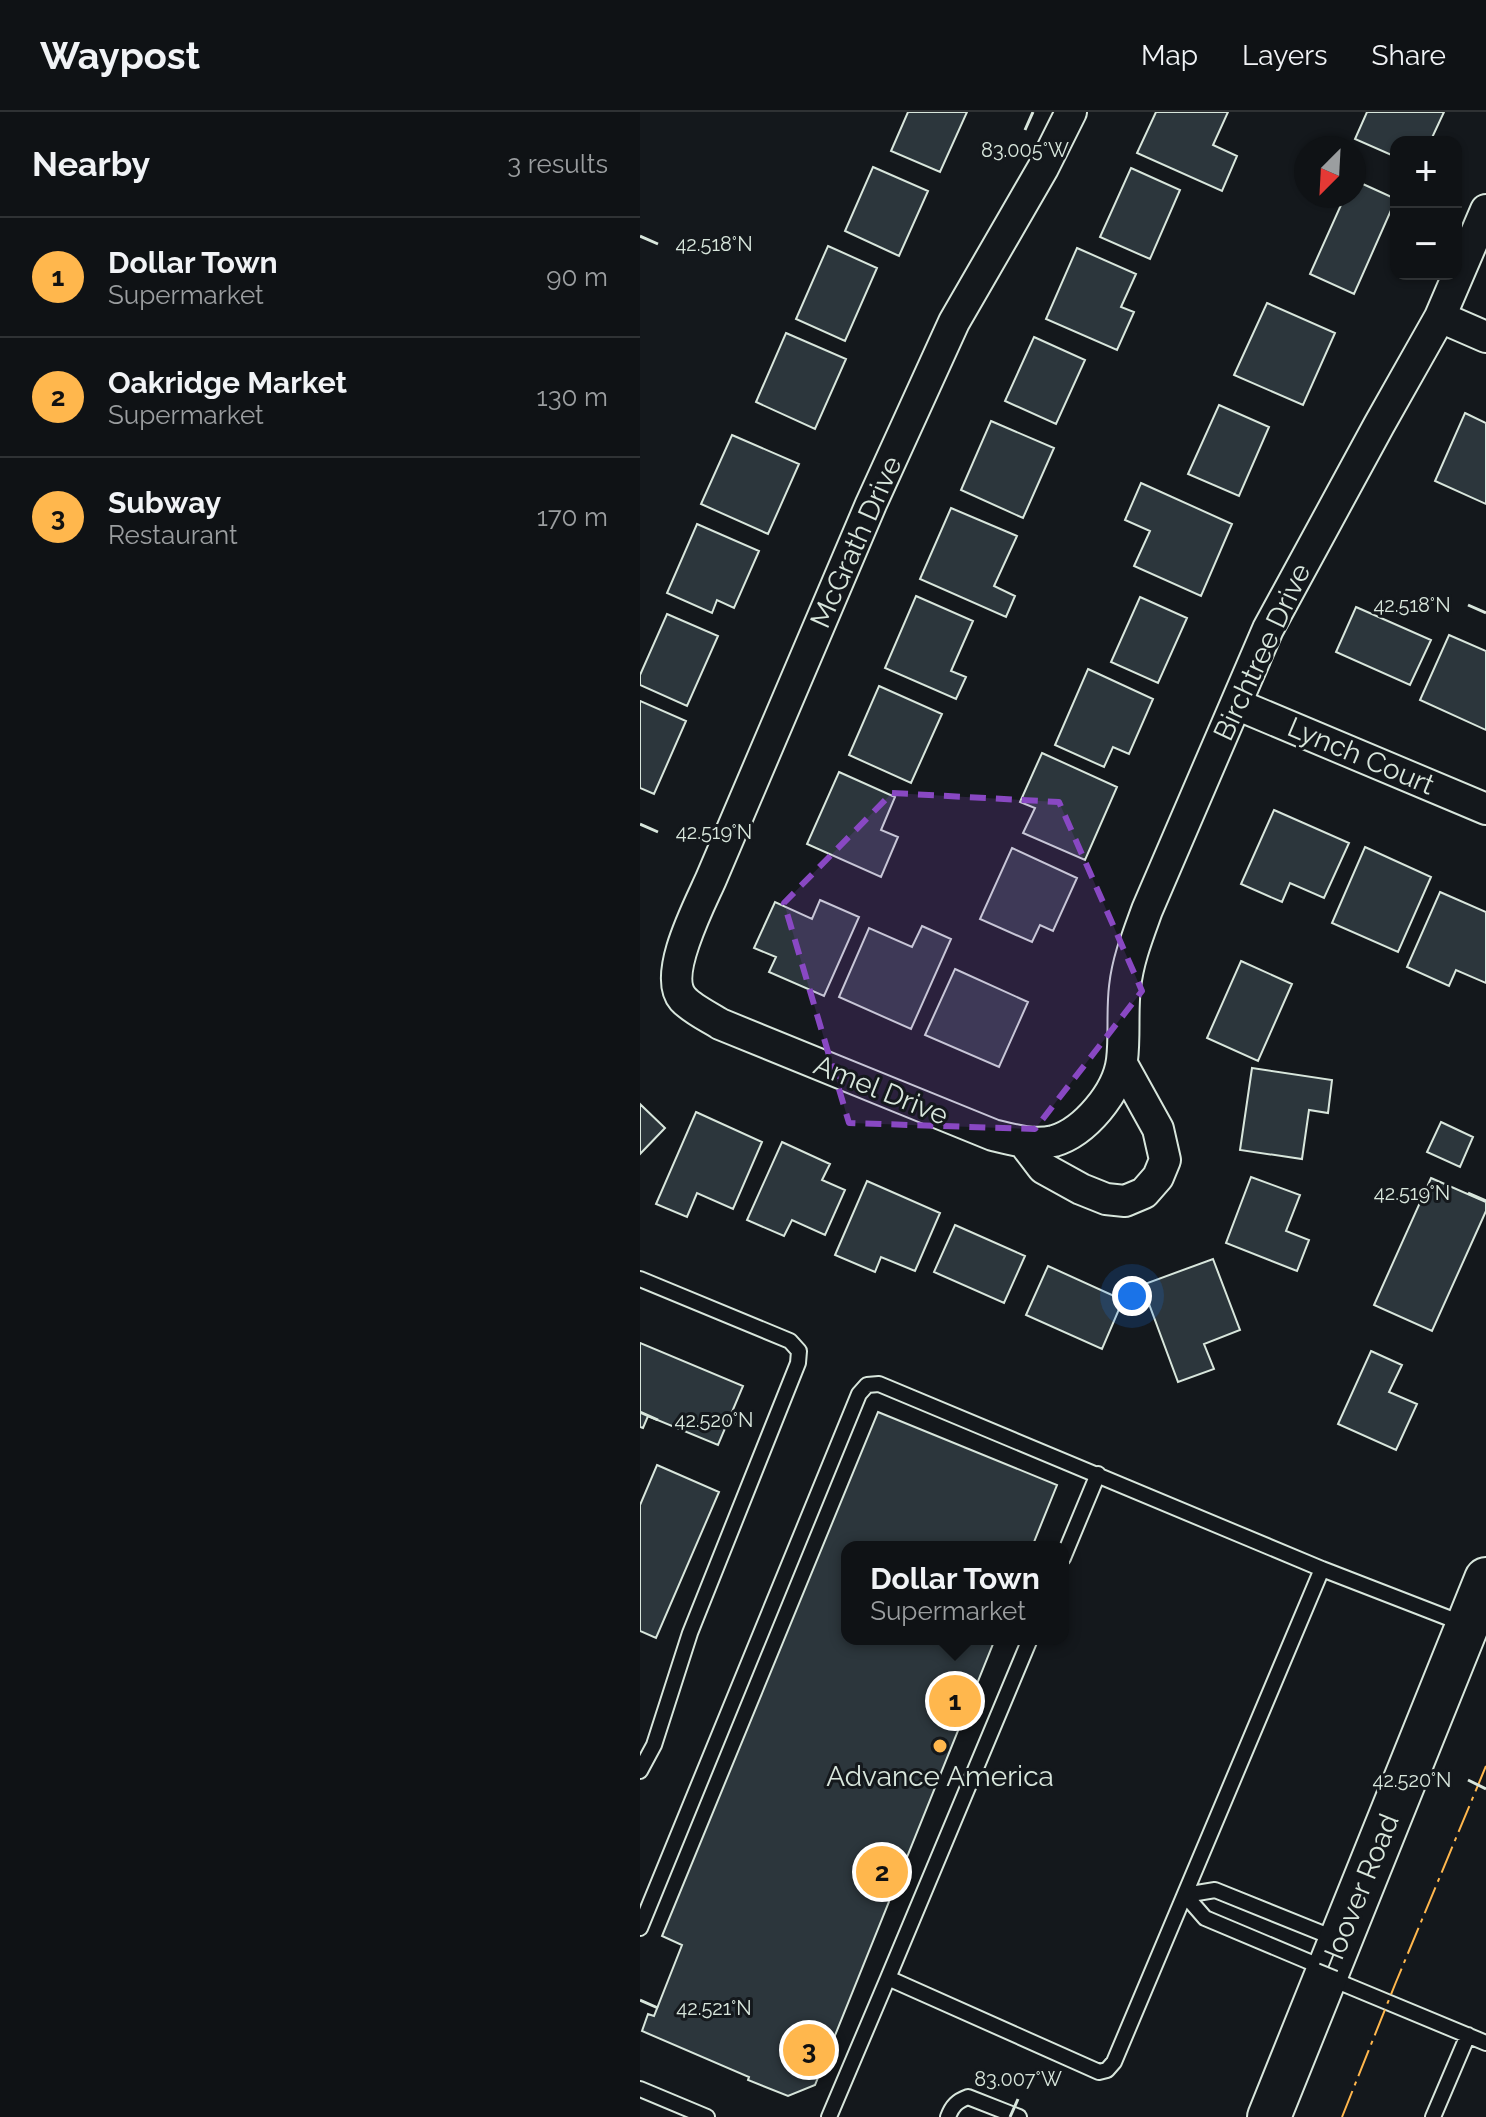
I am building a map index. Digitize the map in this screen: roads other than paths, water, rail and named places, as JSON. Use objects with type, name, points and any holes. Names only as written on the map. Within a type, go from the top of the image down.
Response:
[{"type":"main road","name":"Hoover Road","points":[[1269,2117],[1486,1579]]},
{"type":"street","name":"McGrath Drive","points":[[677,988],[681,951],[689,926],[878,490],[954,322],[1043,168],[1071,112]]},
{"type":"street","name":"Birchtree Drive","points":[[1095,1114],[1110,1092],[1122,1064],[1125,986],[1133,949],[1268,629],[1440,317],[1486,210]]},
{"type":"street","points":[[1440,317],[1486,337]]},
{"type":"street","name":"Lynch Court","points":[[1236,704],[1486,809]]},
{"type":"street","name":"Amel Drive","points":[[677,988],[683,1000],[720,1024],[993,1135],[1024,1143],[1053,1141],[1076,1130],[1095,1114]]},
{"type":"street","points":[[1024,1143],[1043,1168],[1081,1189],[1106,1199],[1125,1201],[1144,1193],[1158,1177],[1165,1160],[1158,1129],[1122,1064]]},
{"type":"lane","points":[[640,1279],[790,1341],[799,1351],[798,1363],[690,1633],[654,1745],[640,1771]]},
{"type":"lane","points":[[640,1928],[859,1394],[867,1385],[879,1384],[1322,1569],[1468,1625]]},
{"type":"lane","points":[[1069,1544],[1098,1474]]},
{"type":"lane","points":[[888,1978],[1099,2072],[1107,2070],[1114,2062],[1322,1569]]},
{"type":"lane","points":[[829,2117],[1027,1645]]},
{"type":"lane","points":[[1185,1895],[1215,1890],[1331,1962],[1486,2043]]},
{"type":"lane","points":[[1185,1895],[1205,1918],[1331,1962]]},
{"type":"lane","points":[[1433,2117],[1468,2035]]},
{"type":"lane","points":[[640,2089],[707,2117]]},
{"type":"lane","points":[[948,2117],[960,2100],[968,2097],[1019,2117]]},
{"type":"place","name":"Dollar Town","points":[[955,1701]]},
{"type":"place","name":"Advance America","points":[[940,1746]]},
{"type":"place","name":"Oakridge Market","points":[[882,1872]]},
{"type":"place","name":"Subway","points":[[809,2050]]}]
